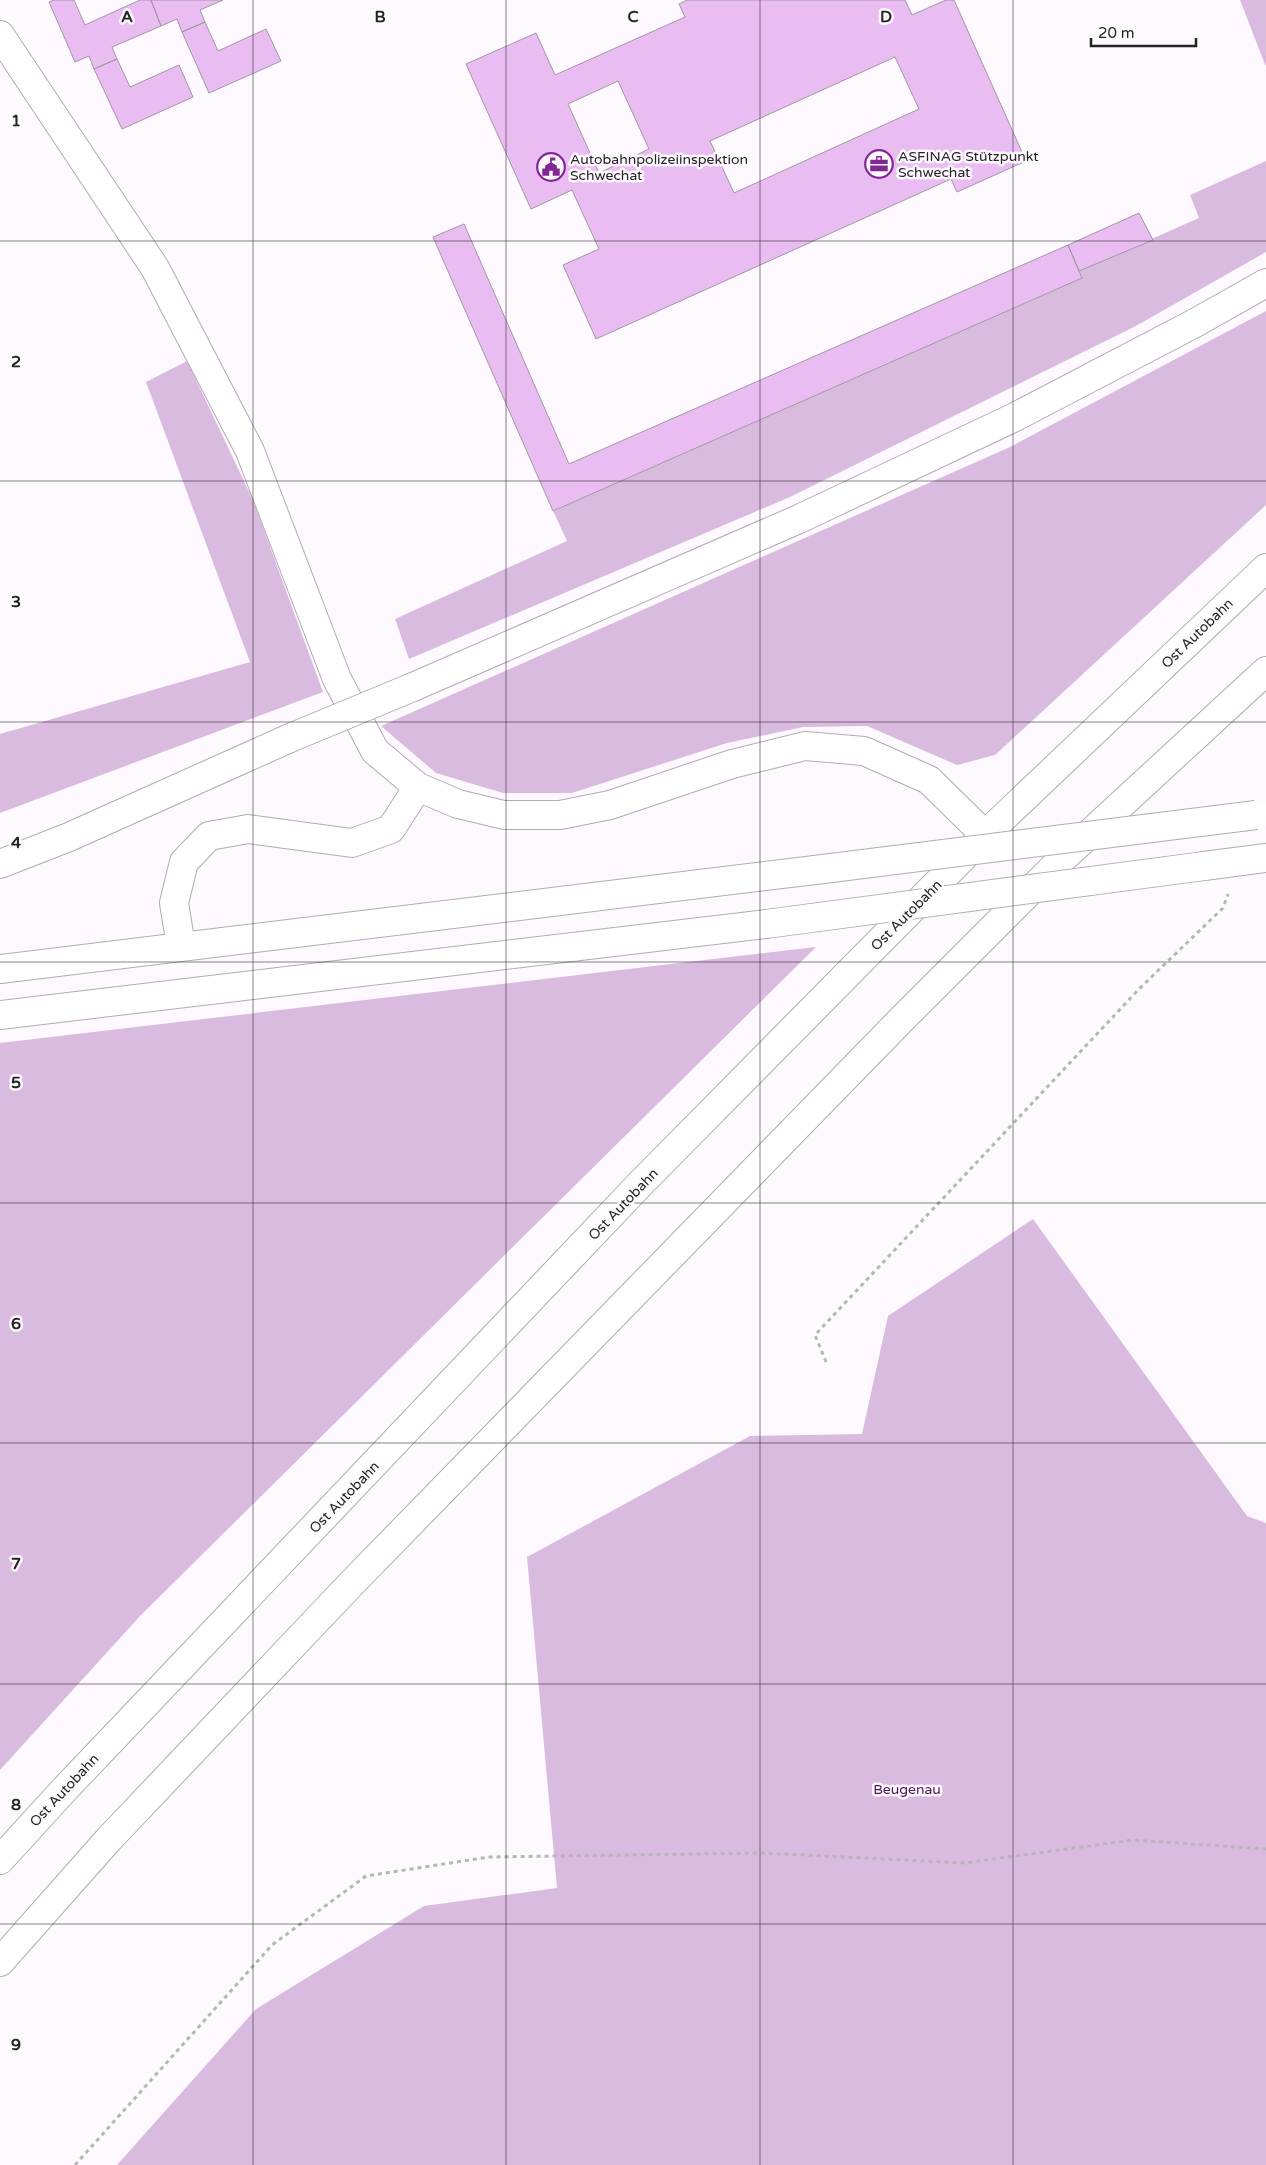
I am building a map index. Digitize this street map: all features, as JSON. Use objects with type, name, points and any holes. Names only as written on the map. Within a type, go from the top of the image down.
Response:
[{"type":"main road","points":[[0,35],[155,268],[250,451],[337,678],[375,751],[418,787],[458,804],[504,815],[560,815],[610,805],[732,764],[805,746],[864,750],[929,780],[985,835]]},
{"type":"main road","points":[[0,864],[69,837],[290,738],[413,687],[799,519],[1004,423],[1195,323],[1266,283]]},
{"type":"main road","name":"Ost Autobahn","points":[[0,1860],[70,1783],[642,1182],[985,835],[1266,568]]},
{"type":"main road","points":[[0,1962],[108,1839],[351,1584],[902,1019],[1062,859],[1266,671]]},
{"type":"main road","points":[[181,946],[174,903],[184,862],[209,836],[248,829],[352,843],[392,829],[418,787]]},
{"type":"main road","points":[[0,969],[1261,814]]},
{"type":"main road","points":[[0,1016],[766,924],[1253,860]]},
{"type":"path","points":[[826,1362],[815,1335],[1140,988],[1223,908],[1253,860]]},
{"type":"path","points":[[75,2165],[272,1945],[366,1876],[489,1858],[763,1853],[964,1862],[1133,1840],[1266,1849]]},
{"type":"green space","points":[[1240,0],[1266,0],[1266,66],[1264,62]]},
{"type":"green space","points":[[1266,161],[1266,252],[1136,326],[790,497],[409,659],[395,619],[567,541],[553,511],[1082,278],[1079,271],[1199,218],[1190,195]]},
{"type":"green space","points":[[1266,311],[1266,505],[995,755],[957,765],[867,726],[803,727],[727,743],[572,793],[503,793],[436,773],[381,726],[1010,447]]},
{"type":"green space","points":[[187,361],[253,500],[323,692],[0,813],[0,734],[250,662],[146,382]]},
{"type":"green space","points":[[816,947],[141,1615],[0,1770],[0,1043]]},
{"type":"green space","name":"Beugenau","points":[[1033,1219],[1247,1516],[1266,1523],[1266,2165],[117,2165],[256,2009],[424,1906],[557,1888],[527,1557],[750,1436],[862,1434],[888,1316]]},
{"type":"building","points":[[54,0],[74,0],[85,25],[140,0],[151,0],[161,26],[112,47],[117,59],[94,69],[89,56],[75,62],[49,2]]},
{"type":"building","points":[[151,0],[223,0],[200,10],[205,22],[182,32],[177,19],[161,26]]},
{"type":"building","points":[[687,0],[905,0],[912,15],[946,0],[954,0],[1026,161],[957,192],[951,179],[596,339],[563,265],[599,249],[572,190],[531,209],[466,64],[536,33],[555,75],[685,17],[679,4]],"holes":[[[895,57],[919,109],[734,193],[710,141]],[[618,81],[649,149],[599,173],[568,104]]]},
{"type":"building","points":[[205,22],[218,51],[266,29],[281,61],[209,93],[182,32]]},
{"type":"building","points":[[117,59],[130,87],[179,65],[193,97],[122,129],[94,69]]},
{"type":"building","points":[[1139,213],[1153,240],[1079,271],[1068,245]]},
{"type":"building","points":[[464,224],[569,464],[1068,245],[1082,278],[553,511],[433,237]]},
{"type":"place","name":"ASFINAG Stützpunkt Schwechat","points":[[879,164]]},
{"type":"place","name":"Autobahnpolizeiinspektion Schwechat","points":[[551,167]]}]
